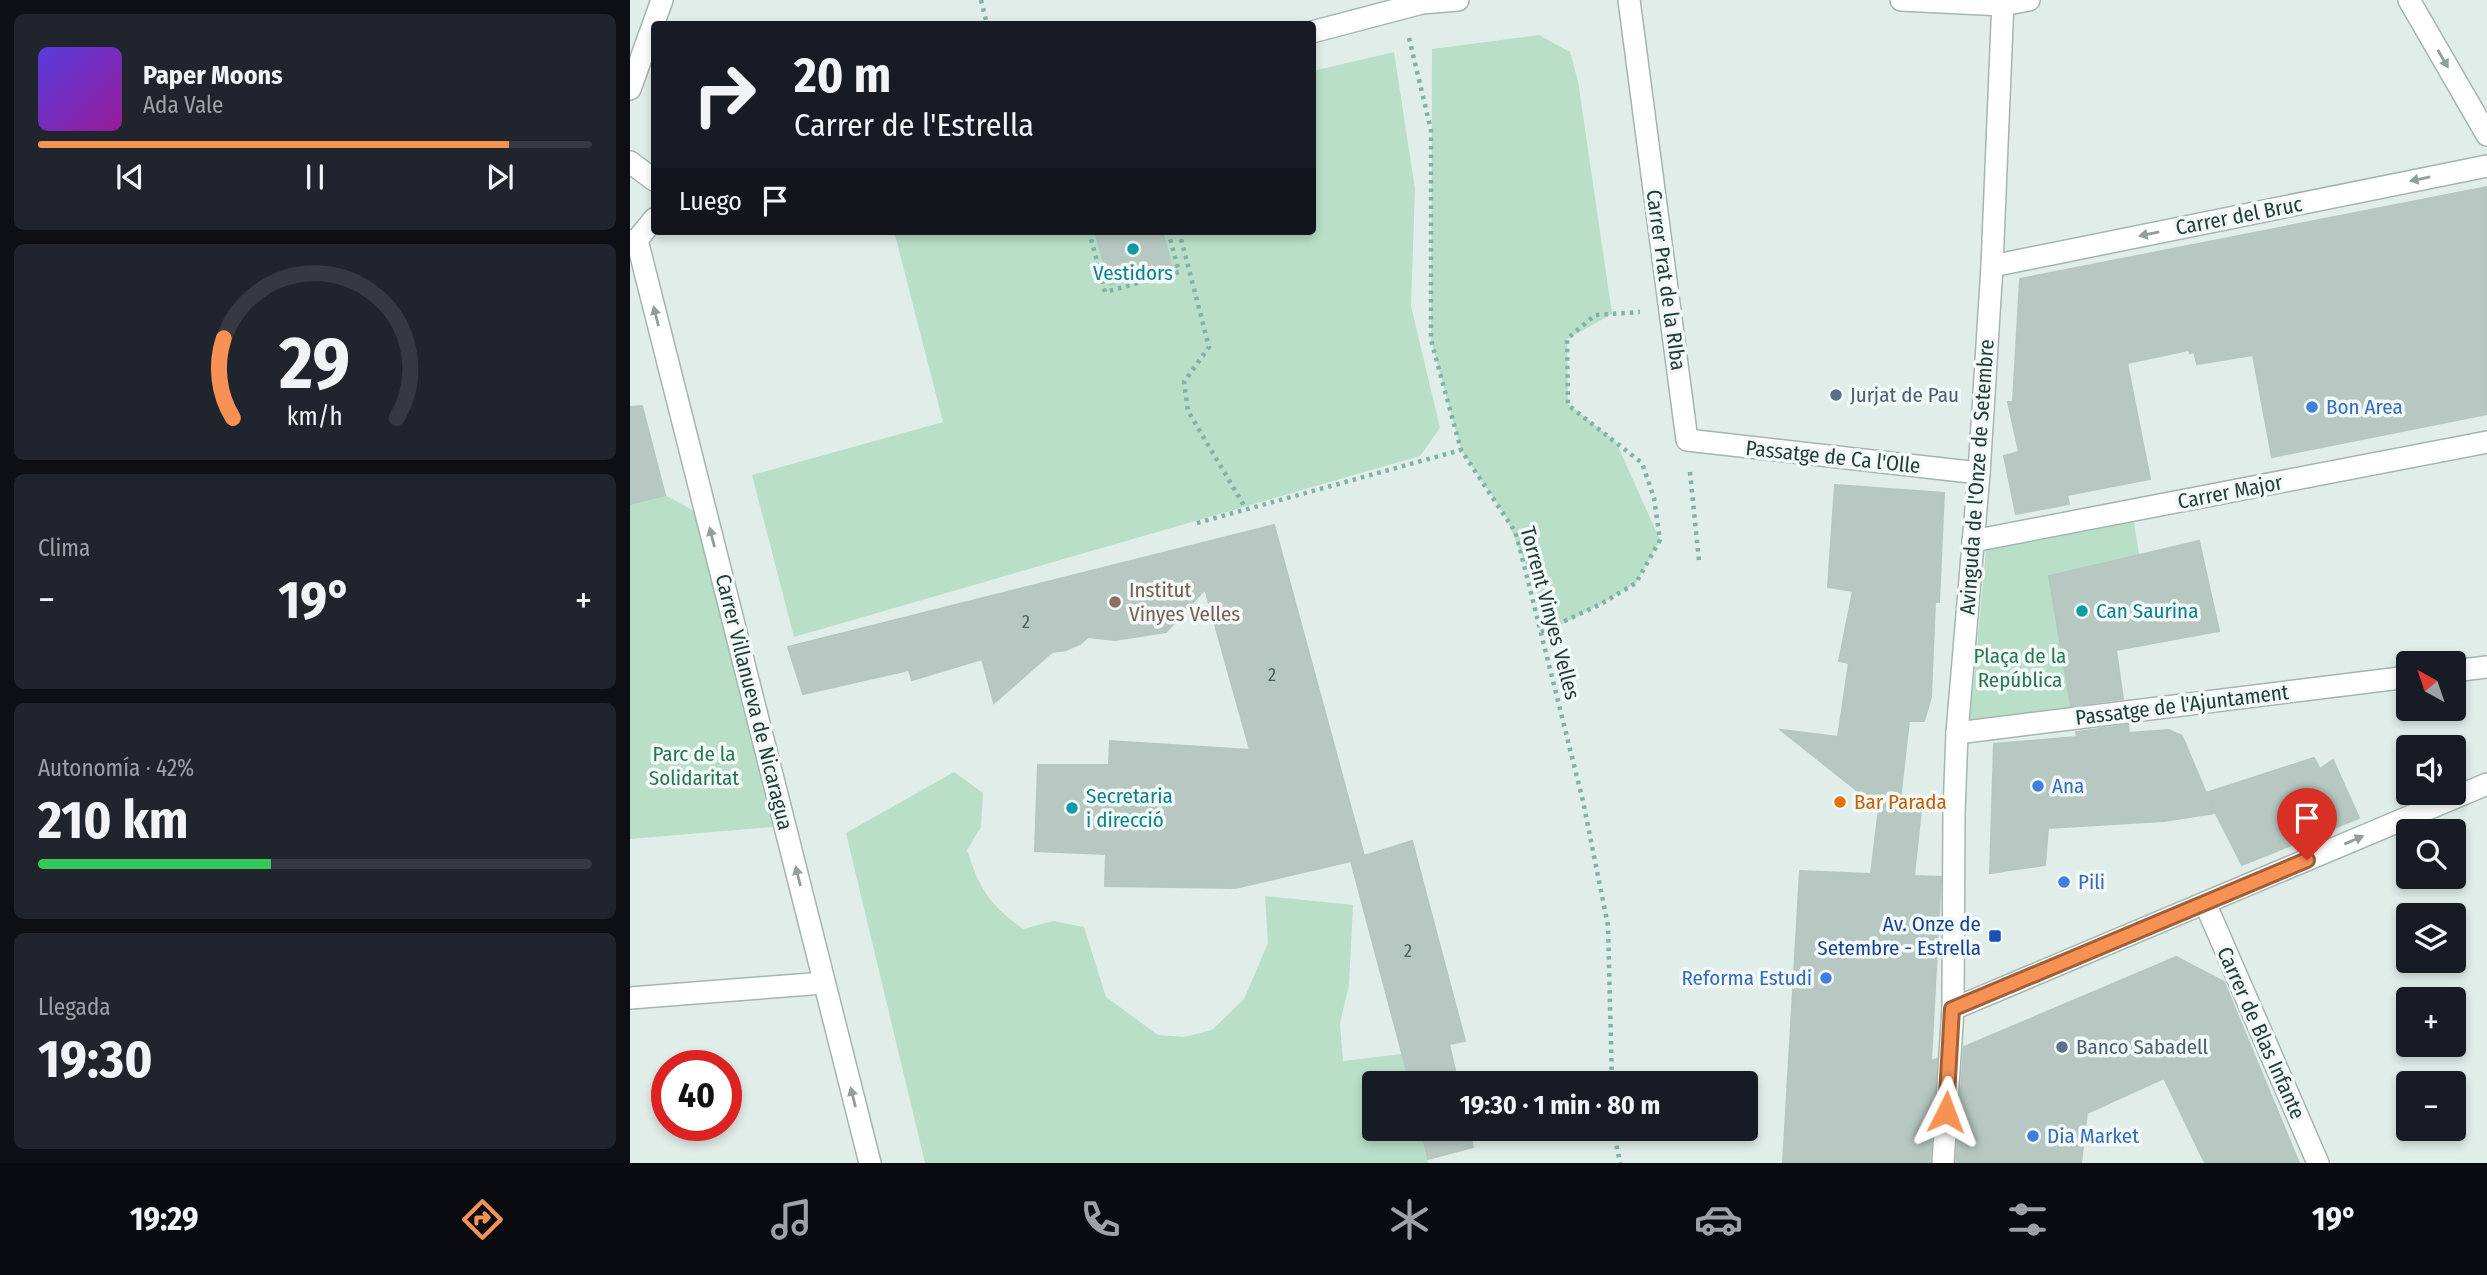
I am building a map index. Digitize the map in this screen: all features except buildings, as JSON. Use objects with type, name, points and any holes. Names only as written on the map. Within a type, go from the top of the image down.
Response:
[{"type":"street","points":[[654,21],[662,0]]},
{"type":"street","points":[[1316,31],[1422,3],[1458,0]]},
{"type":"street","name":"Carrer Prat de la RIba","points":[[1629,0],[1687,440]]},
{"type":"street","points":[[1901,0],[2003,3],[2029,0]]},
{"type":"street","points":[[2409,0],[2487,135]]},
{"type":"street","name":"Avinguda de l'Onze de Setembre","points":[[1943,1163],[1952,1009],[1957,733],[1979,473],[1992,266],[2003,3]]},
{"type":"street","points":[[630,89],[651,31]]},
{"type":"street","points":[[630,162],[651,178]]},
{"type":"street","name":"Carrer del Bruc","points":[[1992,266],[2487,166]]},
{"type":"street","points":[[634,241],[651,222]]},
{"type":"street","name":"Carrer Villanueva de Nicaragua","points":[[634,241],[870,1163]]},
{"type":"street","name":"Passatge de Ca l'Olle","points":[[1687,440],[1979,473]]},
{"type":"street","name":"Carrer Major","points":[[1973,541],[2487,444]]},
{"type":"street","points":[[2466,670],[2487,667]]},
{"type":"street","name":"Passatge de l'Ajuntament","points":[[1957,733],[2396,678]]},
{"type":"street","points":[[1952,1009],[2487,784]]},
{"type":"street","name":"Carrer de Blas Infante","points":[[2205,903],[2318,1163]]},
{"type":"street","points":[[630,998],[824,983]]},
{"type":"path","points":[[981,0],[986,21]]},
{"type":"path","name":"Torrent Vinyes Velles","points":[[1402,8],[1430,130],[1431,340],[1461,450],[1516,533],[1583,801],[1608,926],[1612,1071]]},
{"type":"path","points":[[1089,235],[1105,292],[1179,272],[1169,235]]},
{"type":"path","points":[[1179,235],[1209,348],[1184,382],[1188,411],[1246,509]]},
{"type":"path","points":[[1541,632],[1601,604],[1636,583],[1660,540],[1654,498],[1642,463],[1567,405],[1567,339],[1595,315],[1670,310]]},
{"type":"path","points":[[1687,440],[1699,561]]},
{"type":"path","points":[[1197,523],[1461,450]]},
{"type":"path","points":[[1615,1141],[1620,1163]]},
{"type":"green space","points":[[1539,35],[1570,52],[1578,81],[1612,314],[1567,339],[1568,404],[1616,442],[1660,540],[1636,583],[1552,629],[1506,517],[1461,450],[1431,340],[1432,49]]},
{"type":"green space","points":[[1394,52],[1415,189],[1411,306],[1440,428],[1420,456],[794,637],[752,475],[943,422],[895,235],[1316,235],[1316,70]]},
{"type":"green space","name":"Parc de la Solidaritat","points":[[665,495],[696,512],[773,827],[630,839],[630,504]]},
{"type":"green space","name":"Plaça de la República","points":[[2134,522],[2139,554],[2049,576],[2072,708],[1970,720],[1986,550]]},
{"type":"green space","points":[[954,772],[983,793],[981,827],[967,850],[976,876],[987,895],[1023,929],[1053,921],[1084,927],[1106,997],[1158,1035],[1184,1037],[1212,1030],[1244,999],[1268,943],[1265,896],[1353,905],[1349,985],[1340,1023],[1343,1061],[1402,1054],[1406,1071],[1362,1071],[1362,1141],[1423,1141],[1428,1163],[925,1163],[846,833]]},
{"type":"place","name":"Vestidors","points":[[1133,249]]},
{"type":"place","name":"Jurjat de Pau","points":[[1836,395]]},
{"type":"place","name":"Bon Area","points":[[2312,407]]},
{"type":"place","name":"Institut Vinyes Velles","points":[[1115,602]]},
{"type":"place","name":"Can Saurina","points":[[2082,611]]},
{"type":"place","name":"Ana","points":[[2038,786]]},
{"type":"place","name":"Bar Parada","points":[[1840,802]]},
{"type":"place","name":"Secretaria i direcció","points":[[1072,808]]},
{"type":"place","name":"Pili","points":[[2064,882]]},
{"type":"place","name":"Av. Onze de Setembre - Estrella","points":[[1995,936]]},
{"type":"place","name":"Reforma Estudi","points":[[1826,978]]},
{"type":"place","name":"Banco Sabadell","points":[[2062,1047]]},
{"type":"place","name":"Dia Market","points":[[2033,1136]]},
{"type":"route","points":[[1946,1112],[1952,1009],[2307,860]]}]
